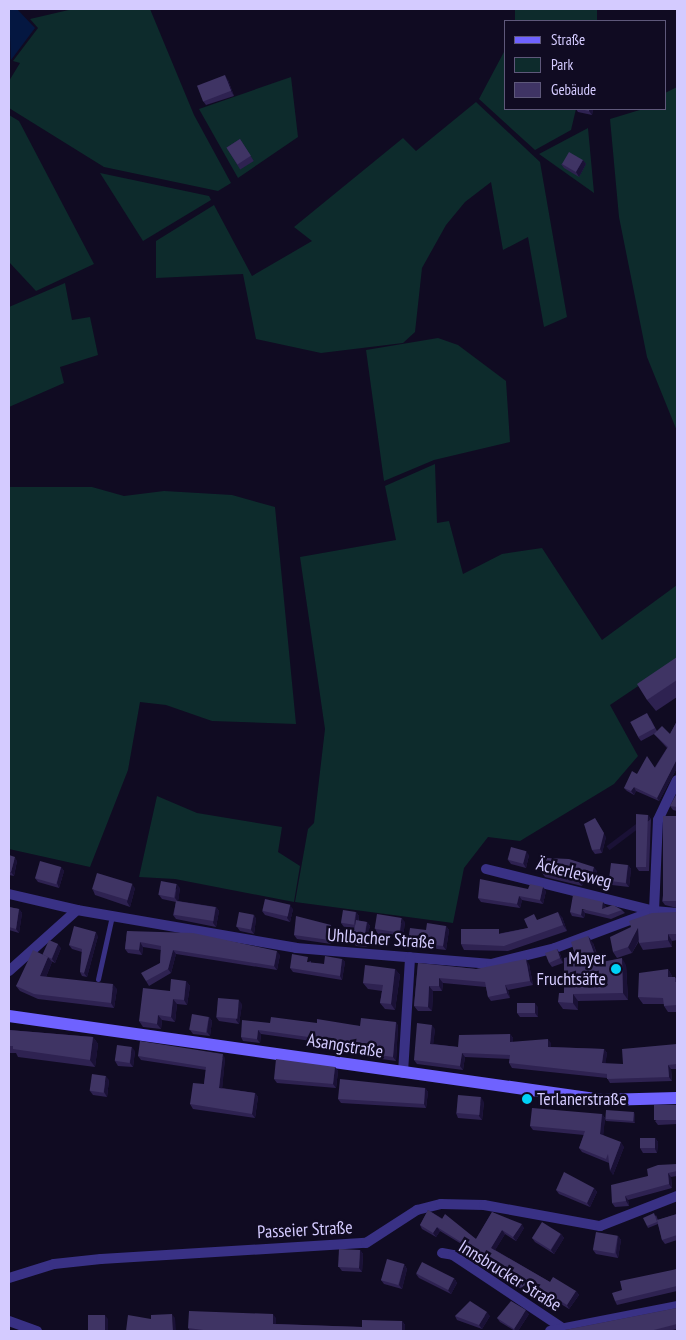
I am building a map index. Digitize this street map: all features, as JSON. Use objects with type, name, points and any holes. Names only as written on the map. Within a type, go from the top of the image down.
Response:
[{"type":"street","points":[[654,911],[658,820],[677,780]]},
{"type":"street","name":"Äckerlesweg","points":[[486,869],[654,911]]},
{"type":"street","name":"Uhlbacher Straße","points":[[9,894],[77,910],[296,948],[491,964],[516,960],[654,911],[677,913]]},
{"type":"street","points":[[9,971],[77,910]]},
{"type":"street","points":[[404,1073],[410,957]]},
{"type":"street","name":"Asangstraße","points":[[9,1016],[602,1100],[677,1098]]},
{"type":"street","name":"Passeier Straße","points":[[9,1278],[54,1264],[102,1259],[366,1243],[417,1210],[441,1204],[484,1205],[600,1226],[677,1196]]},
{"type":"street","name":"Innsbrucker Straße","points":[[442,1253],[453,1256],[561,1327]]},
{"type":"street","name":"Innsbrucker Straße","points":[[550,1331],[561,1327],[677,1306]]},
{"type":"street","points":[[9,1321],[37,1331]]},
{"type":"lane","points":[[98,979],[112,916]]},
{"type":"green space","points":[[73,9],[150,9],[194,115],[231,183],[218,191],[104,167],[9,108],[9,81],[20,63],[13,61],[38,28],[30,19]]},
{"type":"green space","points":[[515,9],[597,9],[597,20],[515,20]]},
{"type":"green space","points":[[503,54],[503,110],[576,110],[571,130],[535,150],[479,99]]},
{"type":"green space","points":[[291,77],[298,137],[238,178],[199,109]]},
{"type":"green space","points":[[677,87],[677,431],[647,357],[619,217],[610,119],[640,110],[666,110],[666,92]]},
{"type":"green space","points":[[476,102],[540,162],[567,317],[544,327],[528,237],[503,250],[491,182],[465,202],[446,225],[422,268],[415,332],[403,343],[321,353],[256,339],[243,274],[156,278],[156,241],[214,205],[252,276],[312,241],[294,227],[403,138],[416,151]]},
{"type":"green space","points":[[9,115],[19,121],[94,264],[36,291],[9,262]]},
{"type":"green space","points":[[588,128],[594,193],[539,154]]},
{"type":"green space","points":[[100,173],[209,196],[211,200],[143,241]]},
{"type":"green space","points":[[65,283],[72,320],[90,317],[98,355],[60,367],[64,383],[9,407],[9,307]]},
{"type":"green space","points":[[438,338],[458,345],[506,381],[510,442],[434,460],[384,481],[366,350]]},
{"type":"green space","points":[[435,464],[437,523],[449,521],[463,574],[502,554],[542,548],[602,640],[677,585],[677,660],[610,705],[638,756],[614,784],[520,841],[488,837],[464,868],[453,923],[295,902],[308,829],[314,823],[325,729],[300,557],[396,540],[385,486]]},
{"type":"green space","points":[[9,487],[92,487],[124,496],[164,491],[232,495],[275,507],[296,724],[212,721],[166,705],[140,702],[128,770],[90,867],[9,849]]},
{"type":"green space","points":[[157,796],[197,813],[282,827],[278,852],[300,866],[294,902],[175,879],[139,877]]},
{"type":"water","points":[[9,9],[17,9],[35,28],[11,60]]},
{"type":"building","points":[[225,75],[231,91],[203,102],[197,86]]},
{"type":"building","points":[[240,139],[251,156],[237,164],[227,148]]},
{"type":"building","points":[[569,152],[583,160],[576,172],[562,164]]},
{"type":"building","points":[[677,657],[677,680],[647,700],[637,684]]},
{"type":"building","points":[[647,713],[655,728],[638,737],[630,722]]},
{"type":"building","points":[[677,721],[677,759],[657,798],[634,787],[631,791],[624,788],[632,771],[637,774],[647,756],[655,768],[668,747],[654,734],[662,726],[670,734]]},
{"type":"building","points":[[677,793],[677,807],[670,806]]},
{"type":"building","points":[[636,814],[648,815],[646,867],[636,867]]},
{"type":"building","points":[[663,816],[677,816],[677,901],[663,901]]},
{"type":"building","points":[[595,818],[604,833],[600,849],[592,850],[584,824]]},
{"type":"building","points":[[511,847],[526,851],[523,864],[508,860]]},
{"type":"building","points":[[9,855],[15,857],[11,872],[9,872]]},
{"type":"building","points":[[547,858],[569,859],[594,867],[592,875],[582,872],[579,882],[542,873]]},
{"type":"building","points":[[40,861],[61,867],[56,884],[35,878]]},
{"type":"building","points":[[611,863],[628,865],[626,883],[609,881]]},
{"type":"building","points":[[97,873],[132,884],[127,900],[92,889]]},
{"type":"building","points":[[480,879],[528,889],[530,884],[543,887],[540,900],[519,896],[517,904],[478,898]]},
{"type":"building","points":[[161,881],[177,884],[174,898],[158,895]]},
{"type":"building","points":[[573,895],[603,902],[602,909],[613,905],[622,910],[608,915],[582,909],[581,915],[570,912]]},
{"type":"building","points":[[265,899],[290,905],[288,917],[262,911]]},
{"type":"building","points":[[176,901],[216,907],[213,921],[174,915]]},
{"type":"building","points":[[9,907],[19,909],[16,929],[9,927]]},
{"type":"building","points":[[343,910],[356,912],[354,925],[341,923]]},
{"type":"building","points":[[239,912],[254,915],[251,930],[236,927]]},
{"type":"building","points":[[558,912],[563,925],[504,946],[461,944],[461,929],[499,929],[499,934],[528,928],[524,919],[534,914],[537,920]]},
{"type":"building","points":[[677,912],[677,934],[668,934],[668,940],[639,943],[638,928],[628,947],[613,952],[610,937],[631,927],[629,921],[652,913]]},
{"type":"building","points":[[377,914],[402,918],[399,933],[375,929]]},
{"type":"building","points":[[296,916],[331,925],[329,940],[294,935]]},
{"type":"building","points":[[356,920],[367,922],[363,944],[352,942]]},
{"type":"building","points":[[427,923],[446,926],[443,946],[408,942],[410,928],[426,930]]},
{"type":"building","points":[[74,926],[96,932],[84,973],[80,972],[82,949],[69,945]]},
{"type":"building","points":[[127,931],[193,933],[277,951],[274,966],[173,950],[168,969],[146,981],[141,973],[160,963],[161,946],[140,942],[139,950],[125,949]]},
{"type":"building","points":[[588,936],[595,956],[590,960],[597,963],[622,958],[623,993],[573,994],[573,1003],[558,1002],[559,993],[564,993],[564,958],[575,955],[571,942]]},
{"type":"building","points":[[49,940],[58,944],[52,959],[42,955]]},
{"type":"building","points":[[557,949],[560,958],[549,963],[545,953]]},
{"type":"building","points":[[33,950],[48,957],[40,976],[113,984],[111,1003],[34,994],[16,986]]},
{"type":"building","points":[[292,954],[308,957],[307,962],[324,964],[325,956],[342,959],[340,976],[290,968]]},
{"type":"building","points":[[526,959],[530,981],[505,985],[507,993],[488,997],[485,982],[439,978],[439,986],[429,986],[428,1007],[414,1006],[418,963],[476,969]]},
{"type":"building","points":[[365,965],[395,969],[391,1004],[380,1003],[383,985],[363,983]]},
{"type":"building","points":[[668,969],[668,977],[675,977],[675,982],[677,982],[677,1005],[664,1006],[663,998],[638,997],[639,973]]},
{"type":"building","points":[[171,979],[186,981],[184,1000],[173,999],[171,1017],[158,1015],[157,1024],[139,1021],[143,988],[170,991]]},
{"type":"building","points":[[218,998],[239,1000],[237,1019],[216,1017]]},
{"type":"building","points":[[517,1003],[535,1003],[535,1013],[517,1013]]},
{"type":"building","points":[[192,1014],[209,1017],[206,1033],[189,1030]]},
{"type":"building","points":[[271,1017],[317,1023],[317,1019],[360,1026],[361,1018],[396,1022],[393,1057],[379,1055],[379,1048],[366,1045],[258,1030],[257,1039],[241,1037],[242,1020],[270,1023]]},
{"type":"building","points":[[417,1023],[432,1025],[430,1044],[458,1047],[459,1035],[510,1034],[510,1042],[548,1039],[548,1047],[604,1049],[602,1063],[623,1064],[622,1049],[677,1044],[677,1064],[668,1065],[669,1077],[607,1079],[607,1074],[509,1063],[510,1055],[462,1053],[460,1066],[414,1060]]},
{"type":"building","points":[[9,1030],[93,1037],[90,1060],[13,1049],[13,1046],[9,1046]]},
{"type":"building","points":[[140,1041],[223,1054],[219,1088],[255,1093],[252,1114],[190,1104],[193,1083],[204,1084],[206,1067],[138,1056]]},
{"type":"building","points":[[117,1045],[132,1047],[130,1063],[115,1061]]},
{"type":"building","points":[[276,1059],[335,1067],[333,1084],[274,1079]]},
{"type":"building","points":[[92,1074],[106,1076],[103,1093],[90,1091]]},
{"type":"building","points":[[340,1079],[425,1088],[424,1104],[338,1099]]},
{"type":"building","points":[[458,1095],[481,1097],[479,1115],[456,1113]]},
{"type":"building","points":[[654,1105],[677,1105],[677,1120],[654,1120]]},
{"type":"building","points":[[532,1108],[602,1114],[600,1134],[621,1142],[610,1171],[608,1154],[606,1159],[579,1148],[585,1131],[530,1126]]},
{"type":"building","points":[[606,1110],[634,1112],[633,1121],[605,1119]]},
{"type":"building","points":[[640,1138],[655,1138],[655,1148],[640,1148]]},
{"type":"building","points":[[677,1164],[677,1171],[668,1173],[669,1184],[625,1196],[626,1201],[612,1203],[611,1185],[648,1176],[647,1169],[658,1165]]},
{"type":"building","points":[[564,1172],[594,1188],[587,1203],[556,1190]]},
{"type":"building","points":[[428,1210],[442,1219],[445,1214],[476,1239],[492,1212],[522,1224],[513,1237],[502,1230],[491,1248],[550,1282],[553,1277],[576,1291],[567,1305],[532,1284],[528,1291],[460,1249],[464,1244],[437,1227],[433,1233],[420,1225]]},
{"type":"building","points":[[654,1213],[657,1222],[647,1226],[643,1218]]},
{"type":"building","points":[[677,1214],[677,1235],[662,1240],[657,1220]]},
{"type":"building","points":[[542,1222],[561,1234],[551,1250],[532,1238]]},
{"type":"building","points":[[596,1232],[618,1236],[615,1254],[593,1250]]},
{"type":"building","points":[[339,1249],[360,1250],[359,1268],[338,1267]]},
{"type":"building","points":[[387,1259],[404,1264],[398,1285],[381,1280]]},
{"type":"building","points":[[422,1262],[454,1278],[448,1290],[416,1274]]},
{"type":"building","points":[[677,1269],[677,1286],[615,1301],[612,1293],[622,1290],[620,1281]]},
{"type":"building","points":[[470,1301],[487,1312],[479,1325],[455,1316]]},
{"type":"building","points":[[511,1301],[526,1310],[514,1329],[497,1318]]},
{"type":"building","points":[[677,1308],[677,1324],[650,1331],[560,1331]]},
{"type":"building","points":[[189,1311],[273,1314],[273,1324],[362,1327],[362,1320],[402,1321],[402,1331],[211,1331],[188,1328]]},
{"type":"building","points":[[172,1314],[173,1331],[126,1331],[128,1315],[151,1319],[151,1315]]},
{"type":"building","points":[[88,1315],[105,1315],[105,1331],[88,1331]]},
{"type":"place","name":"Mayer Fruchtsäfte","points":[[616,969]]},
{"type":"place","name":"Terlanerstraße","points":[[527,1099]]}]
